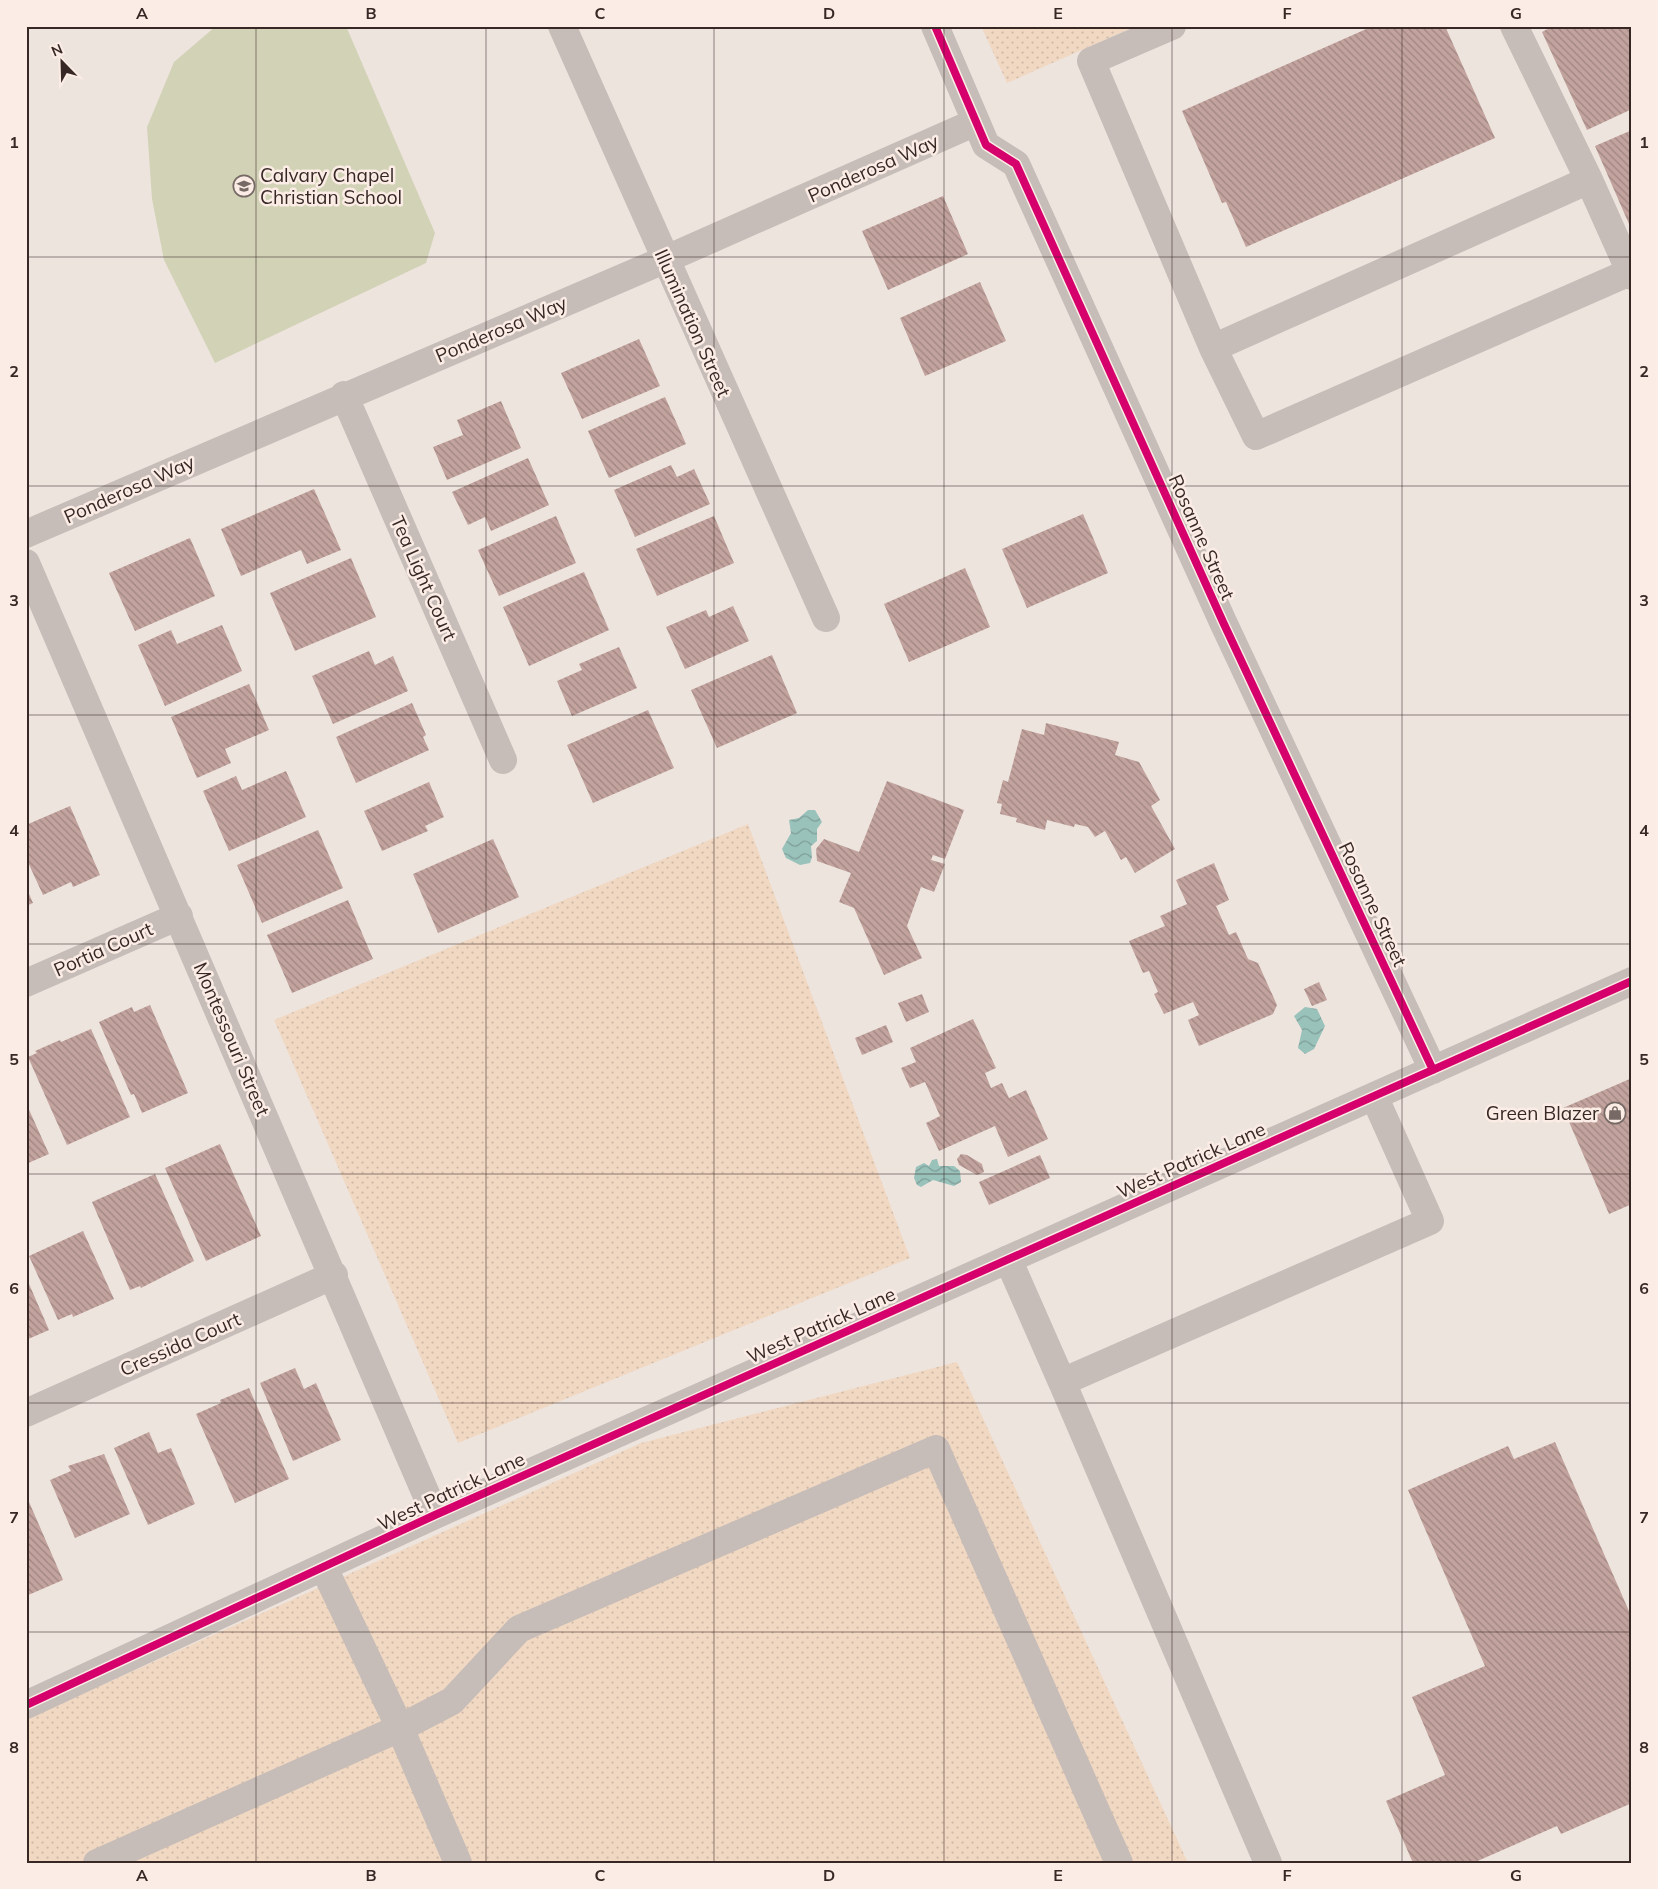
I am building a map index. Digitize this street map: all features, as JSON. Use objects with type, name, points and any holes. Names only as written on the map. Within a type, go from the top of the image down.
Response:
[{"type":"street","name":"Illumination Street","points":[[562,26],[664,260],[826,618]]},
{"type":"street","name":"Rosanne Street","points":[[935,26],[986,144],[1016,164],[1218,613],[1433,1070]]},
{"type":"street","points":[[1172,26],[1091,61],[1213,348],[1256,436],[1631,274],[1589,180],[1514,26]]},
{"type":"street","name":"Ponderosa Way","points":[[26,534],[664,260],[976,122]]},
{"type":"street","points":[[1213,348],[1589,180]]},
{"type":"street","name":"Tea Light Court","points":[[344,396],[503,760]]},
{"type":"street","name":"Montessouri Street","points":[[26,563],[436,1515]]},
{"type":"street","name":"Portia Court","points":[[26,983],[179,916]]},
{"type":"street","name":"West Patrick Lane","points":[[26,1705],[436,1515],[1632,981]]},
{"type":"street","points":[[1062,1382],[1430,1222],[1374,1096]]},
{"type":"street","points":[[1008,1259],[1268,1863]]},
{"type":"street","name":"Cressida Court","points":[[26,1413],[334,1275]]},
{"type":"street","points":[[97,1863],[400,1728],[452,1701],[519,1629],[936,1449],[1119,1863]]},
{"type":"street","points":[[324,1568],[400,1728],[458,1863]]},
{"type":"sand","points":[[981,26],[1136,26],[1007,83]]},
{"type":"sand","points":[[748,824],[910,1258],[458,1443],[274,1020]]},
{"type":"sand","points":[[957,1362],[1188,1863],[26,1863],[26,1719],[641,1443]]},
{"type":"green space","points":[[216,26],[346,26],[435,233],[426,263],[215,363],[164,260],[152,199],[147,127],[174,62]]},
{"type":"water","points":[[808,810],[815,810],[822,822],[817,829],[817,841],[811,846],[812,857],[810,863],[800,865],[786,858],[782,849],[791,833],[789,820],[799,818]]},
{"type":"water","points":[[1305,1007],[1317,1009],[1325,1026],[1314,1049],[1305,1054],[1298,1048],[1302,1030],[1294,1016]]},
{"type":"water","points":[[937,1159],[939,1166],[954,1166],[960,1171],[961,1182],[954,1186],[933,1180],[921,1187],[917,1185],[914,1178],[916,1167],[924,1163],[929,1166],[932,1160]]},
{"type":"building","points":[[1373,26],[1445,26],[1495,138],[1246,247],[1226,202],[1222,203],[1182,111]]},
{"type":"building","points":[[1553,26],[1632,26],[1632,109],[1587,130],[1542,32]]},
{"type":"building","points":[[1632,130],[1632,231],[1595,146]]},
{"type":"building","points":[[943,196],[968,254],[888,290],[862,231]]},
{"type":"building","points":[[980,282],[1006,341],[925,376],[900,318]]},
{"type":"building","points":[[639,339],[660,386],[582,419],[561,373]]},
{"type":"building","points":[[665,397],[686,444],[609,478],[588,431]]},
{"type":"building","points":[[501,401],[521,448],[447,480],[433,447],[463,435],[457,420]]},
{"type":"building","points":[[528,458],[549,505],[491,531],[485,517],[468,525],[452,492]]},
{"type":"building","points":[[671,465],[677,477],[694,469],[710,504],[635,537],[614,490]]},
{"type":"building","points":[[314,489],[341,550],[307,564],[301,550],[241,576],[221,529]]},
{"type":"building","points":[[1083,514],[1108,573],[1027,608],[1002,549]]},
{"type":"building","points":[[556,516],[576,563],[499,596],[478,550]]},
{"type":"building","points":[[714,516],[734,563],[657,596],[636,549]]},
{"type":"building","points":[[190,538],[215,596],[135,631],[109,573]]},
{"type":"building","points":[[351,558],[376,617],[295,651],[270,593]]},
{"type":"building","points":[[965,568],[990,627],[909,662],[884,604]]},
{"type":"building","points":[[584,572],[609,630],[529,666],[503,607]]},
{"type":"building","points":[[733,606],[749,641],[685,669],[666,627],[706,610],[709,617]]},
{"type":"building","points":[[222,625],[242,671],[165,706],[138,645],[171,630],[177,644]]},
{"type":"building","points":[[619,647],[637,688],[572,716],[557,681],[582,670],[579,664]]},
{"type":"building","points":[[369,651],[375,665],[393,656],[408,691],[333,724],[312,676]]},
{"type":"building","points":[[772,655],[797,713],[717,748],[691,690]]},
{"type":"building","points":[[249,684],[269,730],[225,749],[231,763],[197,778],[171,717]]},
{"type":"building","points":[[412,703],[426,735],[423,737],[429,750],[356,783],[336,737]]},
{"type":"building","points":[[648,710],[674,768],[593,803],[567,745]]},
{"type":"building","points":[[1046,723],[1119,742],[1115,755],[1139,762],[1160,800],[1151,806],[1175,849],[1135,873],[1126,857],[1121,860],[1105,831],[1095,837],[1088,827],[1075,824],[1074,827],[1047,820],[1045,830],[1016,822],[1017,818],[1000,814],[1002,804],[997,803],[1003,780],[1008,782],[1022,729],[1044,735]]},
{"type":"building","points":[[286,771],[306,817],[229,851],[203,791],[236,776],[242,790]]},
{"type":"building","points":[[887,781],[964,810],[945,859],[933,855],[931,860],[945,864],[934,892],[921,887],[907,926],[922,958],[884,975],[854,908],[839,902],[851,873],[817,861],[816,849],[824,839],[859,852]]},
{"type":"building","points":[[429,782],[444,817],[425,826],[428,831],[382,851],[364,811]]},
{"type":"building","points":[[70,806],[100,875],[73,887],[71,882],[43,895],[26,858],[26,825]]},
{"type":"building","points":[[318,830],[343,888],[262,923],[237,865]]},
{"type":"building","points":[[493,839],[519,897],[438,933],[413,874]]},
{"type":"building","points":[[1214,863],[1229,900],[1216,906],[1229,935],[1236,932],[1248,959],[1258,963],[1277,1005],[1273,1014],[1199,1046],[1188,1020],[1199,1015],[1193,1002],[1164,1014],[1154,994],[1158,992],[1149,971],[1143,973],[1129,941],[1165,926],[1160,916],[1187,904],[1176,880]]},
{"type":"building","points":[[26,887],[33,903],[26,906]]},
{"type":"building","points":[[348,900],[373,959],[292,993],[267,935]]},
{"type":"building","points":[[1319,982],[1327,1000],[1312,1006],[1304,989]]},
{"type":"building","points":[[922,994],[929,1012],[906,1022],[898,1003]]},
{"type":"building","points":[[150,1005],[188,1093],[142,1113],[134,1094],[131,1095],[99,1022],[132,1007],[134,1012]]},
{"type":"building","points":[[973,1019],[996,1068],[985,1073],[991,1088],[1002,1083],[1009,1098],[1026,1090],[1048,1139],[1008,1157],[995,1126],[939,1151],[926,1123],[940,1116],[925,1082],[910,1088],[901,1068],[916,1062],[910,1048]]},
{"type":"building","points":[[886,1025],[893,1042],[862,1055],[855,1038]]},
{"type":"building","points":[[91,1029],[130,1117],[67,1145],[28,1057],[37,1053],[35,1051]]},
{"type":"building","points":[[1632,1078],[1632,1204],[1609,1214],[1563,1108]]},
{"type":"building","points":[[26,1103],[49,1154],[26,1164]]},
{"type":"building","points":[[220,1144],[261,1236],[206,1261],[165,1168]]},
{"type":"building","points":[[961,1154],[967,1155],[982,1164],[984,1172],[977,1175],[959,1165],[957,1159]]},
{"type":"building","points":[[1040,1155],[1050,1178],[989,1205],[979,1182]]},
{"type":"building","points":[[155,1174],[194,1261],[141,1288],[140,1286],[130,1290],[92,1202]]},
{"type":"building","points":[[83,1231],[114,1299],[73,1317],[72,1314],[58,1320],[29,1256]]},
{"type":"building","points":[[26,1277],[49,1330],[26,1340]]},
{"type":"building","points":[[295,1368],[304,1389],[316,1383],[341,1440],[293,1461],[260,1383]]},
{"type":"building","points":[[249,1388],[289,1479],[235,1503],[196,1414],[221,1403],[220,1400]]},
{"type":"building","points":[[149,1432],[158,1453],[171,1448],[195,1504],[148,1525],[114,1448]]},
{"type":"building","points":[[1555,1442],[1632,1618],[1632,1803],[1561,1834],[1557,1826],[1473,1863],[1413,1863],[1386,1801],[1445,1775],[1412,1697],[1485,1666],[1408,1490],[1508,1446],[1514,1459]]},
{"type":"building","points":[[104,1454],[130,1514],[75,1538],[50,1480],[71,1471],[68,1466]]},
{"type":"building","points":[[26,1495],[63,1580],[26,1596]]},
{"type":"cycle path","points":[[935,26],[986,145],[1016,164],[1223,622],[1433,1070]]},
{"type":"cycle path","points":[[26,1705],[435,1515],[1632,981]]},
{"type":"place","name":"Calvary Chapel Christian School","points":[[244,186]]},
{"type":"place","name":"Green Blazer","points":[[1615,1113]]}]
